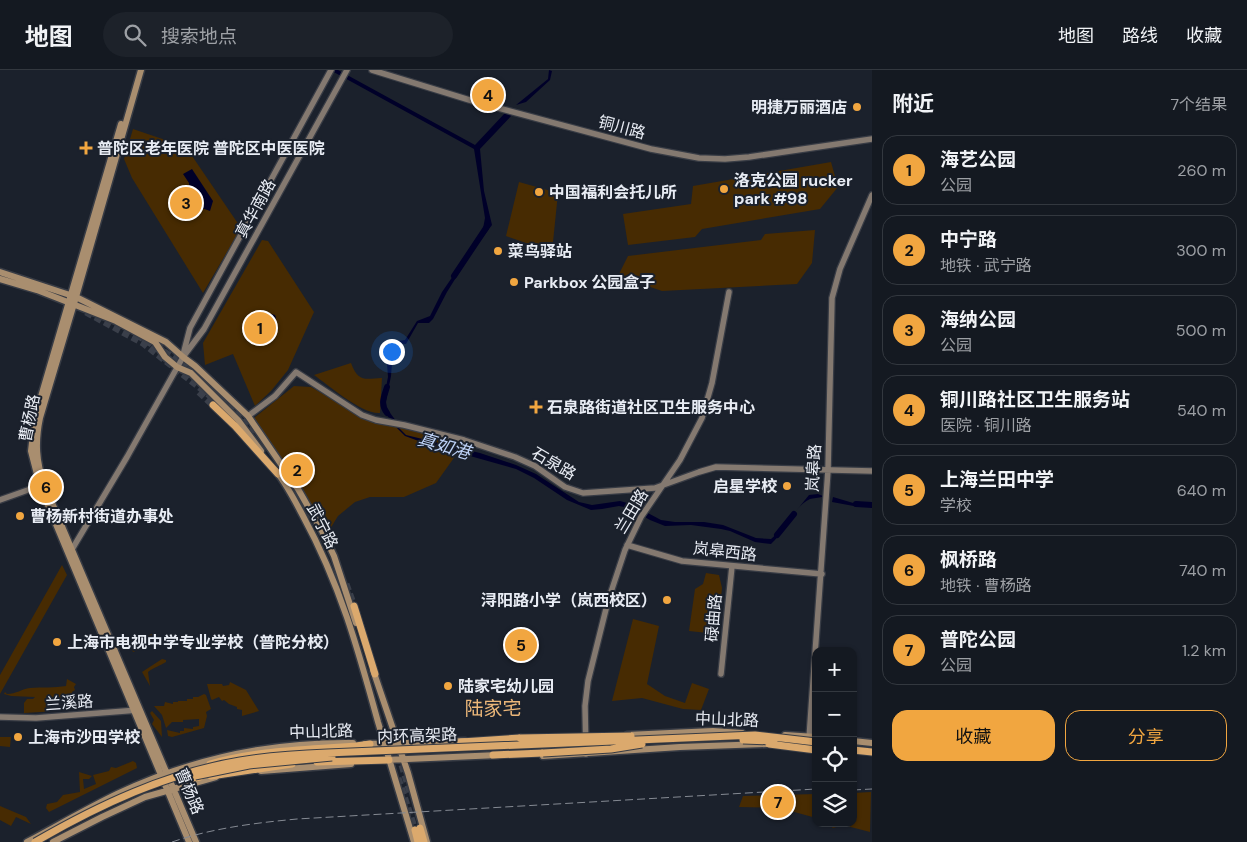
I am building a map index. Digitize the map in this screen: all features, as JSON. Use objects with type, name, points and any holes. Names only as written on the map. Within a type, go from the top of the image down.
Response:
[{"type":"highway","points":[[214,405],[278,474]]},
{"type":"highway","points":[[354,606],[375,674]]},
{"type":"highway","name":"内环高架路","points":[[35,842],[134,792],[239,761],[294,754],[755,735],[812,738]]},
{"type":"highway","points":[[461,742],[520,738],[655,736],[689,738]]},
{"type":"highway","name":"内环高架路","points":[[44,842],[123,801],[179,778],[249,765],[327,757],[751,740],[780,746],[812,749]]},
{"type":"highway","points":[[179,778],[224,760],[247,755],[370,744]]},
{"type":"highway","points":[[493,755],[612,749],[642,744]]},
{"type":"highway","points":[[857,746],[872,747]]},
{"type":"highway","points":[[857,753],[872,754]]},
{"type":"highway","points":[[179,778],[322,761],[389,760]]},
{"type":"highway","points":[[418,842],[417,829],[426,842]]},
{"type":"main road","name":"曹杨路","points":[[137,70],[72,304],[35,417],[31,451],[68,555],[137,710],[168,773],[196,842]]},
{"type":"main road","name":"曹杨路","points":[[74,296],[141,70]]},
{"type":"main road","name":"铜川路","points":[[372,70],[510,110],[652,146],[699,155],[750,154],[872,137]]},
{"type":"main road","name":"铜川路","points":[[384,70],[510,110]]},
{"type":"main road","name":"真华南路","points":[[182,357],[204,329],[347,71]]},
{"type":"main road","name":"真华南路","points":[[68,555],[126,458],[177,367],[182,357],[190,328],[330,73]]},
{"type":"main road","name":"岚皋路","points":[[829,470],[832,298],[840,269],[872,195]]},
{"type":"main road","name":"岚皋路","points":[[814,737],[821,574],[829,470],[835,298],[843,270],[872,205]]},
{"type":"main road","points":[[0,272],[74,296],[160,339],[195,366],[248,416],[298,489],[334,556],[398,742],[426,842]]},
{"type":"main road","name":"武宁路","points":[[0,279],[37,290],[116,321],[155,342],[165,357],[177,367],[191,373],[238,420],[278,474],[314,537],[352,627],[414,842]]},
{"type":"main road","name":"兰田路","points":[[586,754],[585,706],[590,672],[608,601],[627,545],[646,509],[686,449],[707,407],[729,292]]},
{"type":"main road","name":"石泉路","points":[[248,416],[275,396],[296,372],[362,415],[464,440],[515,457],[534,466],[574,491],[592,493],[650,489],[716,468],[872,471]]},
{"type":"main road","name":"曹杨路","points":[[42,485],[72,548],[137,710],[160,776],[189,842]]},
{"type":"main road","points":[[0,500],[42,485]]},
{"type":"main road","name":"岚皋西路","points":[[627,545],[682,561],[821,574]]},
{"type":"main road","name":"碌曲路","points":[[721,674],[732,566]]},
{"type":"main road","name":"岚皋路","points":[[818,647],[821,574]]},
{"type":"main road","name":"兰溪路","points":[[0,718],[36,718],[137,710]]},
{"type":"main road","name":"中山北路","points":[[26,842],[97,804],[160,776],[230,754],[275,746],[385,744],[398,742],[421,744],[713,731],[812,738]]},
{"type":"main road","points":[[857,741],[872,743]]},
{"type":"main road","name":"中山北路","points":[[53,842],[123,806],[166,790],[243,773],[403,758],[493,755],[552,756],[752,744],[777,744],[812,749]]},
{"type":"shaded area","points":[[133,129],[186,147],[241,228],[203,293],[132,178],[124,159]]},
{"type":"shaded area","points":[[831,162],[838,187],[820,209],[702,229],[695,237],[628,245],[623,214],[691,204],[693,186]]},
{"type":"shaded area","points":[[519,182],[558,193],[552,252],[506,236]]},
{"type":"shaded area","points":[[815,230],[812,263],[797,284],[662,291],[618,276],[628,256],[761,240],[765,234]]},
{"type":"shaded area","points":[[262,240],[268,241],[314,312],[288,370],[271,391],[255,406],[233,354],[205,365],[203,343]]},
{"type":"shaded area","points":[[351,363],[356,374],[362,378],[382,378],[380,413],[364,409],[355,404],[314,375]]},
{"type":"shaded area","points":[[294,386],[311,387],[367,419],[460,442],[456,455],[436,483],[404,497],[370,497],[355,502],[338,516],[327,534],[254,418]]},
{"type":"shaded area","points":[[62,565],[67,575],[0,694],[0,675]]},
{"type":"shaded area","points":[[706,573],[719,575],[722,588],[717,634],[689,631],[695,589],[703,584]]},
{"type":"shaded area","points":[[633,619],[659,626],[647,684],[665,696],[685,703],[692,683],[709,689],[701,710],[683,709],[642,698],[612,701]]},
{"type":"shaded area","points":[[152,634],[158,638],[141,645],[142,648],[133,652],[128,640],[132,639],[134,644],[139,639]]},
{"type":"shaded area","points":[[162,659],[166,660],[166,662],[148,672],[150,686],[142,672]]},
{"type":"shaded area","points":[[67,679],[76,684],[75,690],[72,692],[72,697],[56,699],[57,711],[24,713],[24,703],[27,699],[35,697],[4,694],[5,692],[10,694],[30,688],[66,686]]},
{"type":"shaded area","points":[[230,682],[246,690],[259,711],[242,716],[242,710],[237,709],[237,707],[224,700],[222,701],[219,697],[211,699],[207,684],[222,684],[223,686],[229,685]]},
{"type":"shaded area","points":[[204,694],[211,709],[206,712],[204,728],[172,737],[168,736],[167,730],[180,733],[180,731],[184,731],[184,728],[193,729],[193,727],[199,726],[199,719],[172,722],[166,728],[162,715],[154,706],[164,706],[165,702],[173,704],[173,702],[187,701],[187,699],[193,699],[193,697]]},
{"type":"shaded area","points":[[152,711],[161,721],[162,737],[152,724],[154,720],[150,713]]},
{"type":"shaded area","points":[[0,737],[11,737],[10,747],[0,746]]},
{"type":"shaded area","points":[[133,761],[136,763],[137,768],[49,812],[46,808],[47,804],[57,802],[63,795],[80,792],[79,772],[92,776],[89,779],[83,779],[84,789],[96,784],[93,775],[109,771],[111,767],[116,768]]},
{"type":"shaded area","points":[[871,792],[870,832],[851,827],[857,827],[857,793]]},
{"type":"shaded area","points":[[812,794],[812,817],[780,808],[739,807],[743,796]]},
{"type":"shaded area","points":[[0,806],[26,817],[31,824],[16,817],[11,826],[0,820]]},
{"type":"water","points":[[330,70],[338,70],[475,145],[505,113],[512,115],[480,149],[484,191],[492,225],[472,252],[433,319],[429,323],[418,323],[406,344],[394,343],[389,350],[392,363],[385,406],[396,421],[388,417],[382,407],[388,377],[386,350],[392,342],[405,340],[417,321],[430,316],[442,292],[482,234],[485,218],[474,149]]},
{"type":"water","points":[[549,70],[552,71],[550,80],[526,102],[516,105],[548,79]]},
{"type":"water","points":[[192,169],[213,201],[210,211],[196,206],[189,190],[189,183],[183,174]]},
{"type":"water","points":[[264,314],[275,315],[274,325],[267,326],[264,320]]},
{"type":"water","points":[[395,426],[406,435],[480,453],[516,465],[536,474],[579,502],[592,505],[620,501],[631,504],[661,520],[723,525],[756,538],[771,539],[792,516],[771,544],[755,542],[721,529],[691,525],[665,526],[629,508],[619,506],[591,510],[567,500],[534,478],[516,469],[405,436]]},
{"type":"water","points":[[818,494],[823,496],[810,499],[800,506],[809,495]]},
{"type":"water","points":[[833,497],[860,505],[872,505],[872,507],[859,507],[832,502]]},
{"type":"waterway","name":"真如港","points":[[454,276],[486,228]]},
{"type":"waterway","name":"真如港","points":[[387,387],[383,403],[387,413]]},
{"type":"waterway","name":"真如港","points":[[856,504],[872,505]]},
{"type":"waterway","name":"真如港","points":[[777,535],[794,514]]},
{"type":"tunnel","points":[[86,312],[143,343],[213,398]]},
{"type":"tunnel","points":[[137,335],[185,366],[216,390],[255,432]]},
{"type":"tunnel","points":[[199,392],[213,405]]},
{"type":"tunnel","points":[[346,584],[354,606]]},
{"type":"tunnel","points":[[399,755],[410,792]]},
{"type":"tunnel","points":[[398,778],[415,830]]},
{"type":"railway","points":[[172,842],[250,824],[297,819],[812,789]]},
{"type":"railway","points":[[857,790],[872,789]]},
{"type":"place","name":"铜川路社区卫生服务站","points":[[488,95]]},
{"type":"place","name":"明捷万丽酒店","points":[[857,107]]},
{"type":"place","name":"普陀区老年医院 普陀区中医医院","points":[[86,148]]},
{"type":"place","name":"洛克公园 rucker park #98","points":[[724,189]]},
{"type":"place","name":"中国福利会托儿所","points":[[539,192]]},
{"type":"place","name":"海纳公园","points":[[186,203]]},
{"type":"place","name":"菜鸟驿站","points":[[498,251]]},
{"type":"place","name":"Parkbox 公园盒子","points":[[514,282]]},
{"type":"place","name":"海艺公园","points":[[260,328]]},
{"type":"place","name":"石泉路街道社区卫生服务中心","points":[[536,407]]},
{"type":"place","name":"中宁路","points":[[297,470]]},
{"type":"place","name":"启星学校","points":[[787,486]]},
{"type":"place","name":"枫桥路","points":[[46,487]]},
{"type":"place","name":"曹杨新村街道办事处","points":[[20,516]]},
{"type":"place","name":"浔阳路小学（岚西校区）","points":[[667,600]]},
{"type":"place","name":"上海市电视中学专业学校（普陀分校）","points":[[57,642]]},
{"type":"place","name":"上海兰田中学","points":[[521,645]]},
{"type":"place","name":"陆家宅幼儿园","points":[[448,686]]},
{"type":"place","name":"上海市沙田学校","points":[[18,737]]},
{"type":"place","name":"普陀公园","points":[[778,802]]},
{"type":"district","name":"陆家宅","points":[[493,708]]}]
